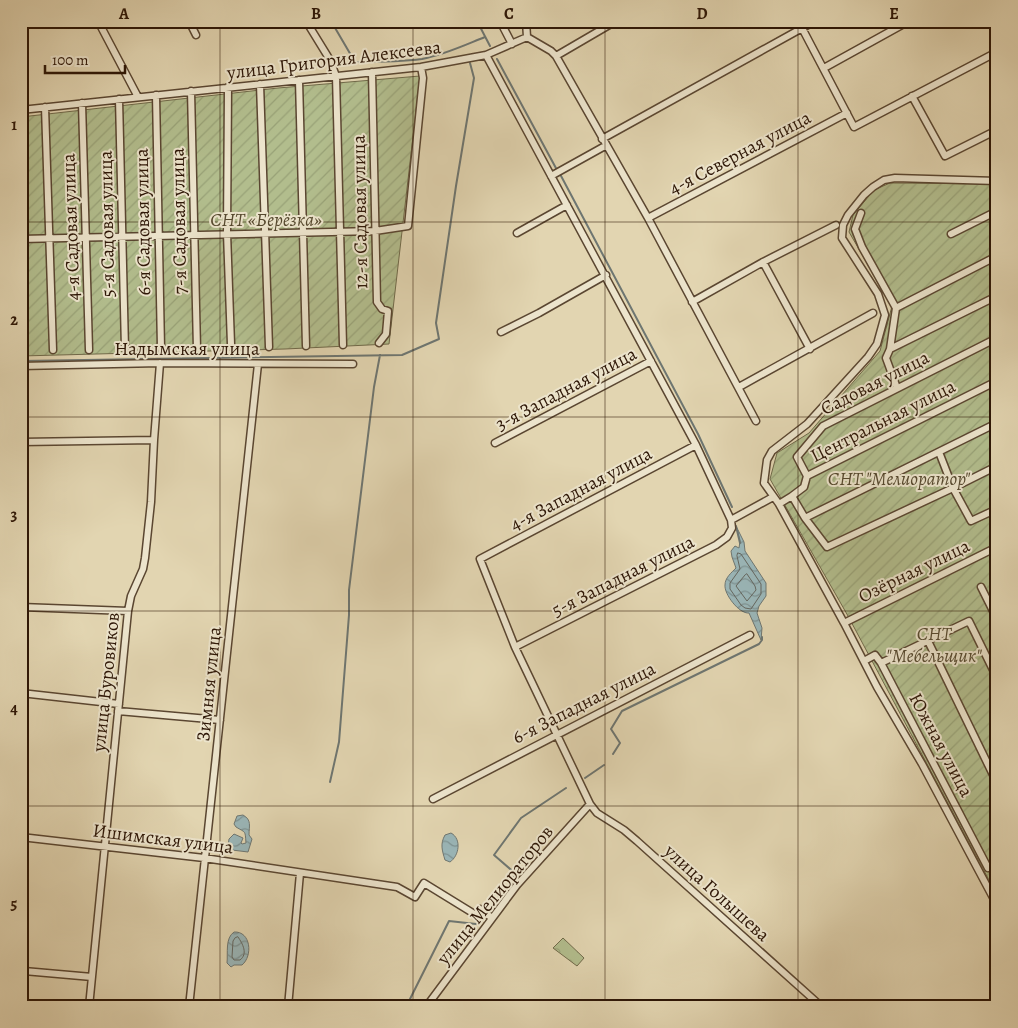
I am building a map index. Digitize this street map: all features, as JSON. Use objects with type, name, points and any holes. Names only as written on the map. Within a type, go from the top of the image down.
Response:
[{"type":"street","points":[[98,21],[138,97]]},
{"type":"street","points":[[189,21],[196,34]]},
{"type":"street","points":[[306,21],[330,60],[336,76],[343,345]]},
{"type":"street","points":[[500,21],[512,44]]},
{"type":"street","points":[[526,21],[527,37],[556,56],[648,218],[756,421]]},
{"type":"street","points":[[556,56],[616,21]]},
{"type":"street","points":[[550,176],[604,142],[815,21]]},
{"type":"street","points":[[824,68],[909,21]]},
{"type":"street","points":[[802,28],[854,127],[997,52]]},
{"type":"street","name":"улица Григория Алексеева","points":[[21,110],[421,67],[486,55],[527,37]]},
{"type":"street","points":[[486,55],[696,445],[731,520],[773,497]]},
{"type":"street","points":[[21,239],[375,231],[408,226],[423,78],[421,67]]},
{"type":"street","name":"12-я Садовая улица","points":[[372,72],[377,302],[382,309],[388,311],[386,334],[379,343]]},
{"type":"street","points":[[299,80],[306,346]]},
{"type":"street","points":[[260,84],[269,347]]},
{"type":"street","points":[[228,87],[227,233],[230,344]]},
{"type":"street","name":"7-я Садовая улица","points":[[191,91],[197,349]]},
{"type":"street","name":"6-я Садовая улица","points":[[156,95],[161,348]]},
{"type":"street","points":[[912,96],[945,156],[997,130]]},
{"type":"street","name":"5-я Садовая улица","points":[[119,99],[125,349]]},
{"type":"street","name":"4-я Садовая улица","points":[[82,103],[89,350]]},
{"type":"street","points":[[46,107],[53,350]]},
{"type":"street","name":"4-я Северная улица","points":[[648,218],[846,113]]},
{"type":"street","points":[[997,181],[895,178],[884,180],[873,187],[856,205],[844,225],[842,238],[878,294],[885,315],[882,328],[876,344],[868,357],[807,424],[772,451],[767,460],[764,483],[779,504],[997,905]]},
{"type":"street","points":[[516,233],[567,205]]},
{"type":"street","points":[[951,234],[997,212]]},
{"type":"street","points":[[861,213],[855,229],[862,247],[896,308],[890,349],[886,358],[897,388]]},
{"type":"street","points":[[692,302],[763,262],[836,225]]},
{"type":"street","points":[[896,308],[997,256]]},
{"type":"street","points":[[763,262],[810,349]]},
{"type":"street","points":[[501,332],[606,275]]},
{"type":"street","points":[[890,349],[997,296]]},
{"type":"street","points":[[739,387],[873,313]]},
{"type":"street","name":"Садовая улица","points":[[807,476],[797,457],[823,426],[997,338]]},
{"type":"street","name":"3-я Западная улица","points":[[495,443],[651,361]]},
{"type":"street","name":"Надымская улица","points":[[21,366],[160,363],[352,364]]},
{"type":"street","name":"улица Буровиков","points":[[89,1007],[128,611],[131,596],[143,569],[145,558],[151,502],[160,363]]},
{"type":"street","name":"Зимняя улица","points":[[189,1007],[258,364]]},
{"type":"street","name":"Центральная улица","points":[[792,496],[804,487],[807,476],[997,381]]},
{"type":"street","points":[[805,518],[997,423]]},
{"type":"street","points":[[21,442],[154,440]]},
{"type":"street","name":"4-я Западная улица","points":[[515,647],[480,559],[696,445]]},
{"type":"street","points":[[939,452],[953,488]]},
{"type":"street","points":[[779,504],[792,496],[805,518],[827,547],[997,466]]},
{"type":"street","name":"Озёрная улица","points":[[953,488],[971,521],[997,509]]},
{"type":"street","name":"5-я Западная улица","points":[[515,647],[716,546],[727,536],[732,528],[731,520]]},
{"type":"street","name":"Озёрная улица","points":[[844,623],[997,547]]},
{"type":"street","points":[[982,587],[997,618]]},
{"type":"street","points":[[21,607],[128,611]]},
{"type":"street","points":[[864,661],[875,655],[881,663],[969,622],[997,678]]},
{"type":"street","name":"6-я Западная улица","points":[[433,799],[750,635]]},
{"type":"street","points":[[928,641],[997,783]]},
{"type":"street","points":[[515,647],[590,804]]},
{"type":"street","name":"Южная улица","points":[[881,663],[988,868],[997,864]]},
{"type":"street","points":[[21,693],[119,708],[220,720]]},
{"type":"street","name":"улица Мелиораторов","points":[[426,1007],[531,868],[590,804]]},
{"type":"street","name":"улица Голышева","points":[[590,804],[597,813],[624,830],[637,841],[822,1007]]},
{"type":"street","name":"Ишимская улица","points":[[21,838],[204,858],[396,887],[415,897],[424,882],[476,915],[480,909],[492,918]]},
{"type":"street","points":[[288,1007],[300,873]]},
{"type":"street","points":[[24,970],[92,977]]},
{"type":"green space","name":"СНТ «Берёзка»","points":[[420,76],[389,344],[285,349],[21,356],[21,117],[278,88]]},
{"type":"green space","name":"СНТ \"Мелиоратор\"","points":[[890,183],[997,184],[997,895],[848,616],[770,479],[777,453],[809,433],[880,351],[892,306],[849,232],[853,215],[874,190]]},
{"type":"green space","points":[[563,938],[584,958],[577,966],[553,948]]},
{"type":"water","points":[[736,526],[744,542],[745,551],[766,583],[766,596],[759,606],[757,613],[762,628],[761,640],[749,613],[737,607],[725,589],[726,580],[736,568],[731,551],[735,546],[739,548],[740,541]]},
{"type":"water","points":[[243,815],[249,821],[249,835],[252,839],[248,852],[232,850],[228,846],[229,839],[234,834],[243,838],[242,844],[246,843],[244,832],[234,824],[237,816]]},
{"type":"water","points":[[451,833],[457,839],[458,848],[456,856],[450,862],[445,860],[442,844],[445,835]]},
{"type":"water","points":[[234,932],[244,935],[249,950],[246,961],[242,965],[231,967],[227,963],[228,946],[229,938]]},
{"type":"waterway","points":[[331,21],[355,62],[422,59],[485,37]]},
{"type":"waterway","points":[[477,21],[490,46]]},
{"type":"waterway","points":[[497,59],[557,170]]},
{"type":"waterway","points":[[21,361],[402,355],[439,339],[436,323],[474,78],[470,63]]},
{"type":"waterway","points":[[560,174],[698,434],[732,507]]},
{"type":"waterway","points":[[330,782],[339,742],[349,615],[349,590],[374,387],[380,355]]},
{"type":"waterway","points":[[736,526],[740,543]]},
{"type":"waterway","points":[[613,754],[620,743],[611,729],[622,711],[759,644],[762,637]]},
{"type":"waterway","points":[[585,778],[604,765]]},
{"type":"waterway","points":[[514,877],[516,874],[494,855],[521,818],[566,788]]},
{"type":"waterway","points":[[490,907],[506,888]]},
{"type":"waterway","points":[[406,1007],[449,921],[476,924],[482,918]]},
{"type":"park label","name":"СНТ \"Мебельщик\"","points":[[934,645]]}]
